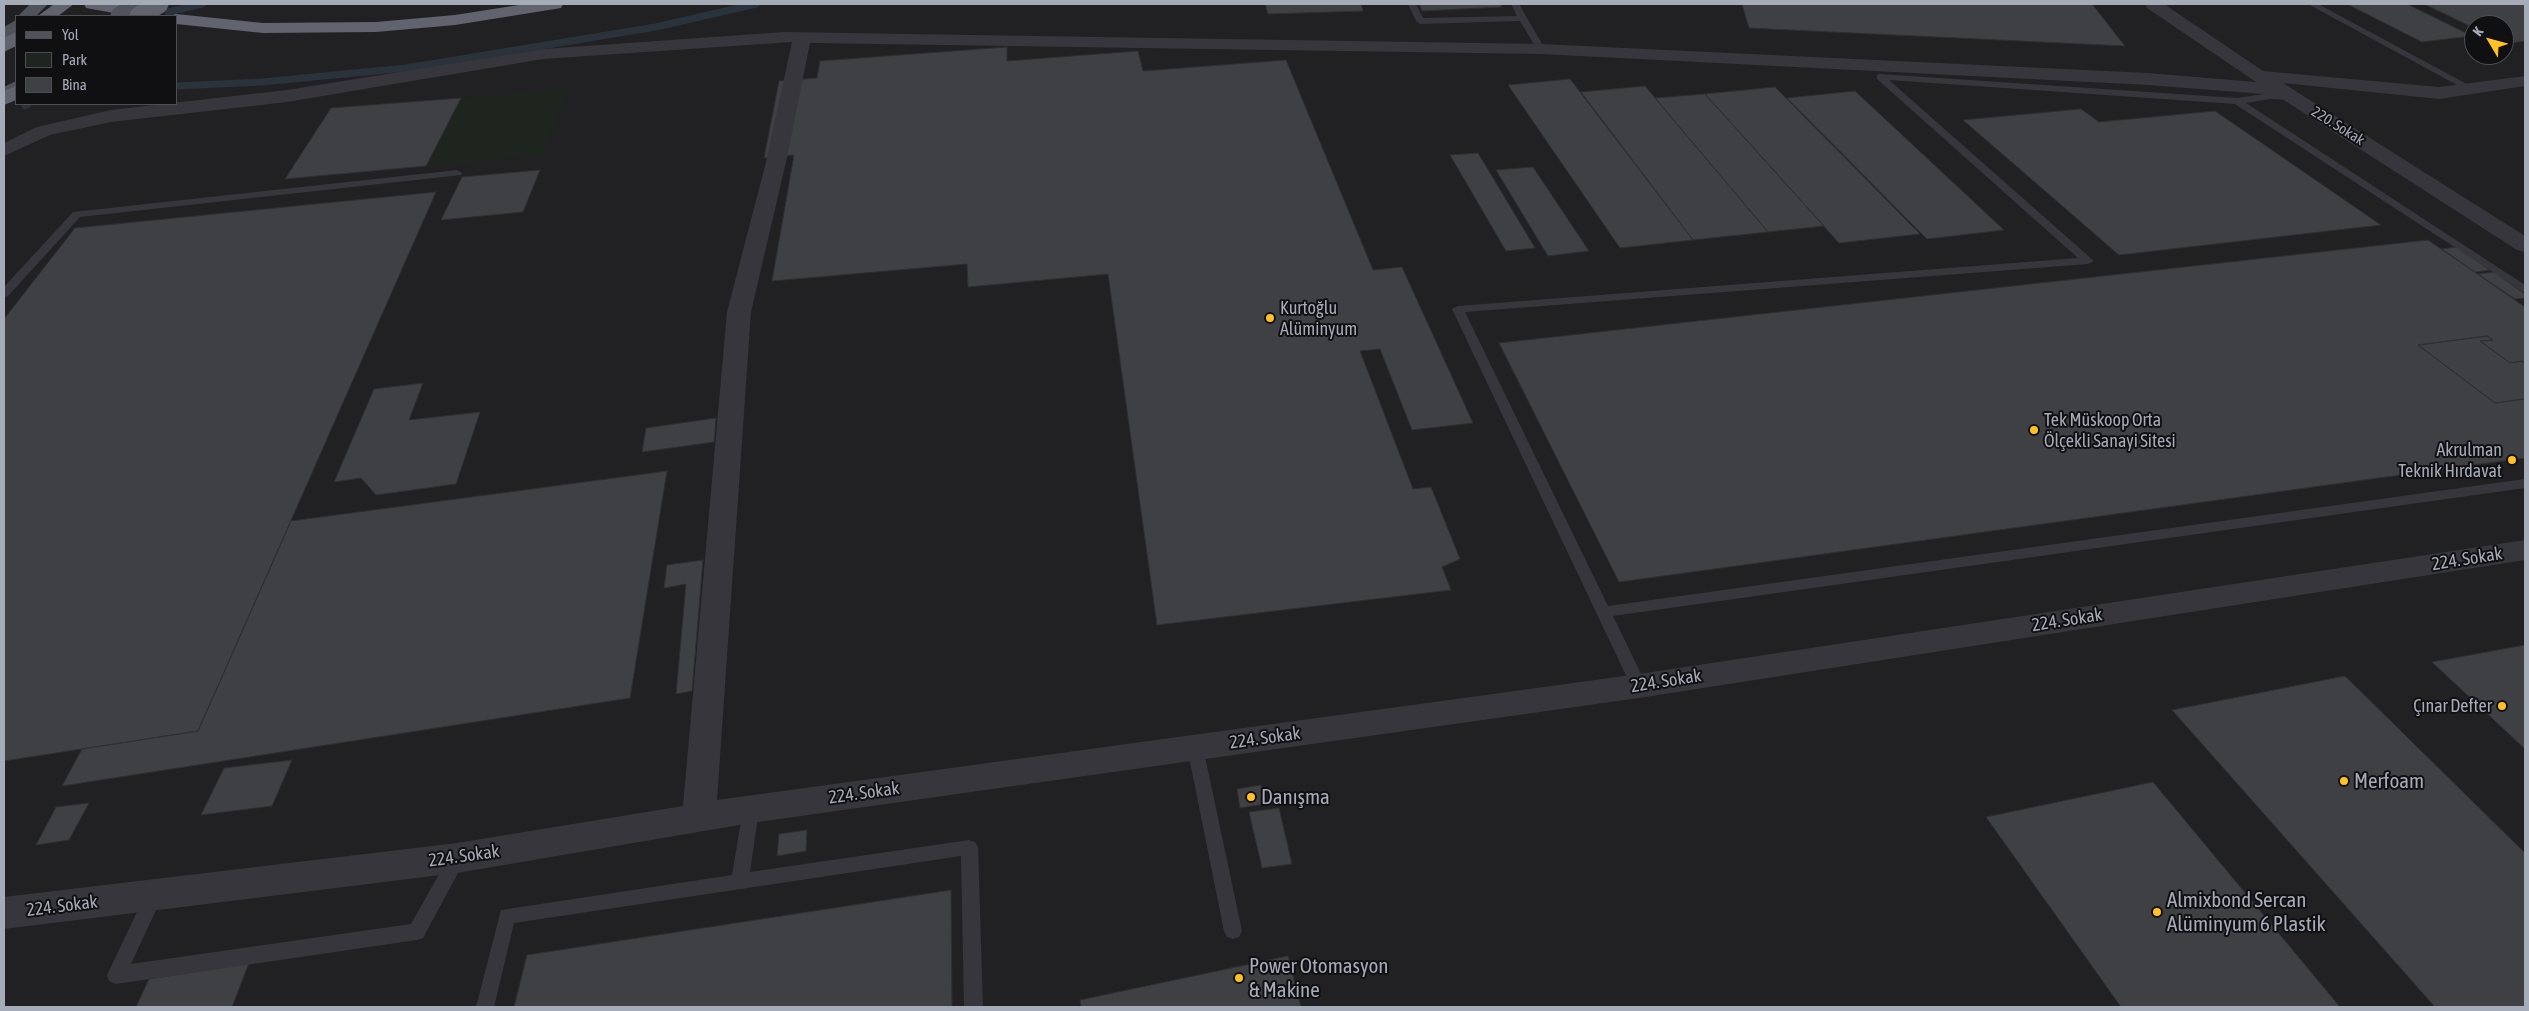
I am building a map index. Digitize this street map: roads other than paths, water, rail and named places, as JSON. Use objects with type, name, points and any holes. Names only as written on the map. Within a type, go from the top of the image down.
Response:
[{"type":"highway","points":[[40,11],[66,4]]},
{"type":"highway","points":[[92,4],[150,15]]},
{"type":"highway","points":[[140,15],[159,4]]},
{"type":"highway","points":[[178,20],[263,28],[376,27],[455,20],[555,4]]},
{"type":"highway","points":[[4,47],[15,39]]},
{"type":"main road","points":[[122,15],[139,4]]},
{"type":"main road","points":[[4,36],[15,26]]},
{"type":"main road","points":[[4,97],[15,88]]},
{"type":"street","name":"220. Sokak","points":[[2153,4],[2257,75],[2525,245]]},
{"type":"street","points":[[699,818],[739,312],[776,162],[802,37]]},
{"type":"street","points":[[4,150],[44,131],[111,116],[287,96],[542,54],[802,37],[1541,49],[2148,79],[2286,93]]},
{"type":"street","points":[[2257,75],[2439,93],[2525,82]]},
{"type":"street","name":"224. Sokak","points":[[4,913],[457,858],[751,809],[1639,686],[2525,550]]},
{"type":"lane","points":[[1412,4],[1420,21],[1524,18]]},
{"type":"lane","points":[[1515,4],[1541,49]]},
{"type":"lane","points":[[2312,4],[2470,89]]},
{"type":"lane","points":[[1639,686],[1458,309],[2088,261],[1880,77],[2237,101],[2286,93]]},
{"type":"lane","points":[[2237,101],[2525,290]]},
{"type":"lane","points":[[4,294],[76,214],[457,173]]},
{"type":"lane","points":[[1604,612],[2525,484]]},
{"type":"lane","points":[[1195,747],[1233,931]]},
{"type":"lane","points":[[740,881],[751,809]]},
{"type":"lane","points":[[485,1007],[507,916],[969,847],[974,1007]]},
{"type":"lane","points":[[154,895],[116,975],[417,932],[457,858]]},
{"type":"waterway","points":[[168,12],[202,4]]},
{"type":"waterway","points":[[178,86],[262,82],[406,68],[656,27],[756,4]]},
{"type":"place","name":"Kurtoğlu Alüminyum","points":[[1270,318]]},
{"type":"place","name":"Tek Müskoop Orta Ölçekli Sanayi Sitesi","points":[[2034,430]]},
{"type":"place","name":"Akrulman Teknik Hırdavat","points":[[2512,460]]},
{"type":"place","name":"Çınar Defter","points":[[2502,706]]},
{"type":"place","name":"Merfoam","points":[[2344,781]]},
{"type":"place","name":"Danışma","points":[[1251,797]]},
{"type":"place","name":"Almixbond Sercan Alüminyum 6 Plastik","points":[[2157,912]]},
{"type":"place","name":"Power Otomasyon & Makine","points":[[1239,978]]}]
